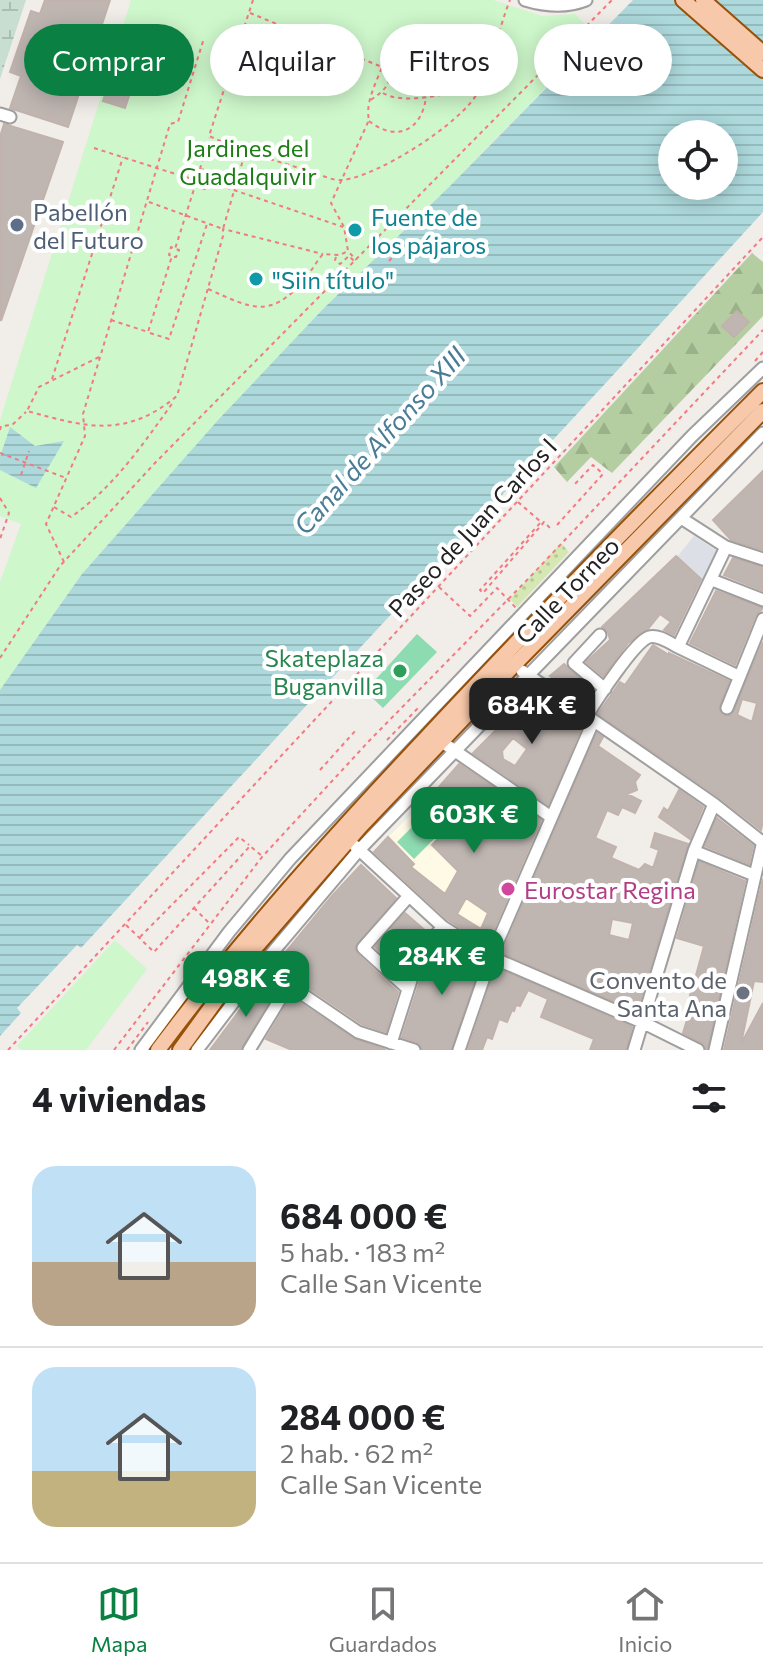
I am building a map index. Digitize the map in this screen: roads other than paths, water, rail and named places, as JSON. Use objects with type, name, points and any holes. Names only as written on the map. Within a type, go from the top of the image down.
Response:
[{"type":"main road","points":[[683,0],[763,70]]},
{"type":"main road","points":[[703,0],[763,53]]},
{"type":"main road","name":"Calle Torneo","points":[[180,1050],[249,955],[505,654],[763,391]]},
{"type":"main road","name":"Calle Torneo","points":[[158,1050],[239,947],[349,840],[442,742],[505,654],[763,411]]},
{"type":"street","points":[[525,0],[551,5],[576,4],[586,0]]},
{"type":"street","points":[[141,1050],[229,932],[290,859],[505,654],[692,436],[763,368]]},
{"type":"street","points":[[197,1050],[261,966],[349,840],[455,752],[526,675],[763,433]]},
{"type":"street","points":[[681,518],[726,547],[763,559]]},
{"type":"street","points":[[678,647],[726,547]]},
{"type":"street","points":[[712,580],[763,600]]},
{"type":"street","points":[[727,708],[763,619]]},
{"type":"street","points":[[600,635],[574,663],[605,689]]},
{"type":"street","points":[[459,1050],[491,957],[605,689],[645,639],[652,636],[738,676]]},
{"type":"street","points":[[505,654],[526,675],[714,804],[763,842],[715,1050]]},
{"type":"street","points":[[442,742],[551,817]]},
{"type":"street","points":[[634,1050],[694,851],[714,804]]},
{"type":"street","points":[[349,840],[443,927],[491,957],[644,1023],[698,1050]]},
{"type":"street","points":[[694,851],[756,879]]},
{"type":"street","points":[[408,897],[363,948],[408,989]]},
{"type":"street","points":[[391,1043],[420,952],[443,927]]},
{"type":"street","points":[[261,966],[358,1032],[414,1050]]},
{"type":"street","points":[[249,1050],[288,986]]},
{"type":"street","points":[[157,1028],[195,1003]]},
{"type":"water","name":"Canal de Alfonso XIII","points":[[633,0],[763,0],[763,212],[81,948],[77,945],[17,1008],[21,1013],[0,1036],[0,690],[82,574],[219,419],[324,308],[539,96],[672,96],[672,24],[609,24]]},
{"type":"water","points":[[10,427],[35,446],[64,441],[36,488],[0,470],[0,457]]},
{"type":"place","name":"Pabellón del Futuro","points":[[17,225]]},
{"type":"place","name":"Fuente de los pájaros","points":[[355,230]]},
{"type":"place","name":"\"Siin título\"","points":[[256,279]]},
{"type":"place","name":"Skateplaza Buganvilla","points":[[400,671]]},
{"type":"place","name":"Eurostar Regina","points":[[508,889]]},
{"type":"place","name":"Convento de Santa Ana","points":[[743,993]]},
{"type":"park label","name":"Jardines del Guadalquivir","points":[[248,161]]}]
